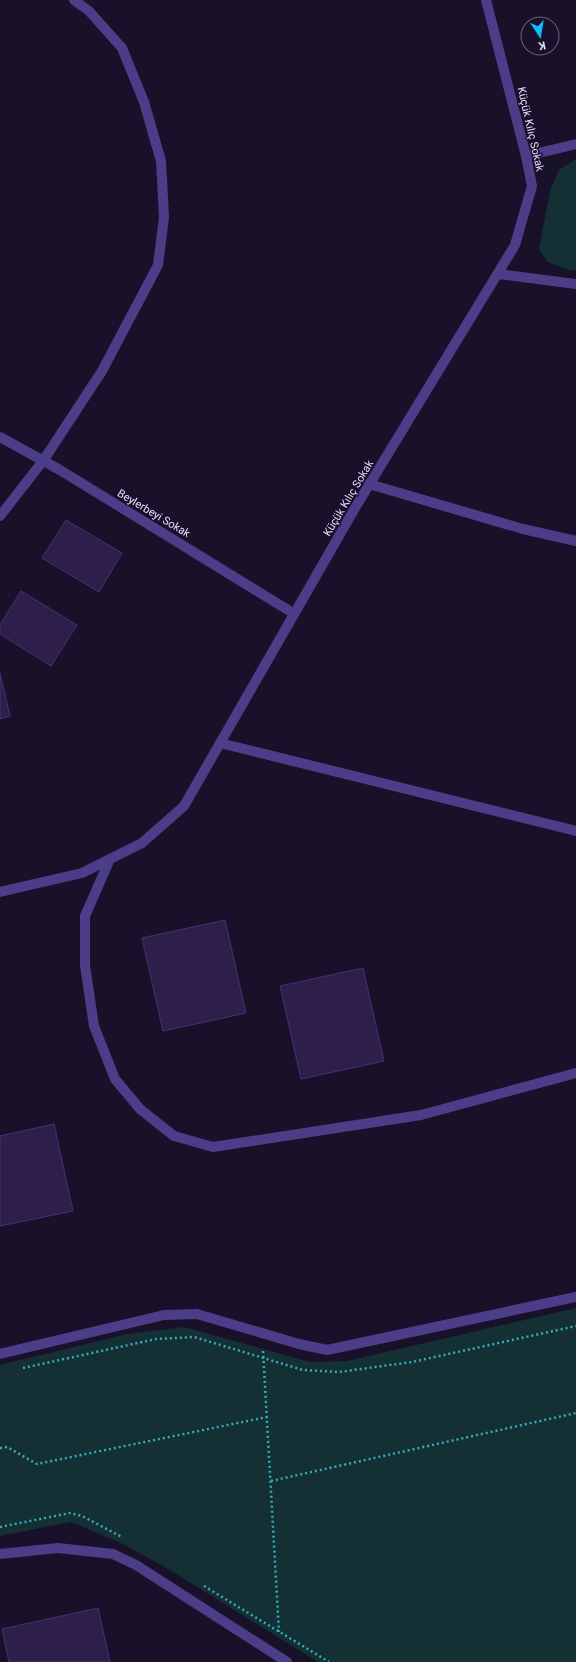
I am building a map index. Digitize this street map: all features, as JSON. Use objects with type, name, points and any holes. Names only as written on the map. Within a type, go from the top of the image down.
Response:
[{"type":"street","points":[[0,516],[43,461],[102,370],[158,265],[164,217],[161,161],[144,102],[122,48],[89,11],[74,0]]},
{"type":"street","name":"Küçük Kılıç Sokak","points":[[0,892],[82,873],[142,843],[184,806],[293,613],[369,484],[515,245],[532,186],[526,156],[486,0]]},
{"type":"street","points":[[526,156],[576,144]]},
{"type":"street","points":[[498,274],[576,284]]},
{"type":"street","name":"Beylerbeyi Sokak","points":[[0,437],[43,461],[293,613]]},
{"type":"street","points":[[369,484],[524,529],[576,541]]},
{"type":"street","points":[[220,743],[576,831]]},
{"type":"street","points":[[110,859],[85,916],[85,965],[94,1026],[115,1079],[140,1109],[174,1136],[213,1147],[421,1115],[576,1073]]},
{"type":"street","points":[[0,1354],[164,1315],[197,1314],[299,1344],[327,1350],[576,1297]]},
{"type":"street","points":[[0,1554],[58,1548],[113,1554],[136,1565],[284,1660]]},
{"type":"path","points":[[262,1333],[270,1481],[284,1660]]},
{"type":"path","points":[[270,1481],[576,1413]]},
{"type":"path","points":[[0,1448],[7,1447],[37,1464],[266,1417]]},
{"type":"green space","points":[[576,159],[576,271],[568,270],[548,262],[539,250],[550,191],[559,170]]},
{"type":"green space","points":[[576,1308],[576,1662],[318,1662],[165,1567],[123,1544],[71,1522],[0,1536],[0,1365],[127,1334],[184,1327],[310,1362],[347,1361]]},
{"type":"building","points":[[66,520],[122,553],[99,592],[42,558]]},
{"type":"building","points":[[21,591],[77,625],[51,666],[0,634],[0,625]]},
{"type":"building","points":[[0,673],[10,716],[0,719]]},
{"type":"building","points":[[225,920],[246,1013],[163,1031],[142,938]]},
{"type":"building","points":[[363,968],[384,1061],[301,1079],[280,986]]},
{"type":"building","points":[[54,1124],[73,1211],[0,1226],[0,1136]]},
{"type":"building","points":[[98,1608],[110,1662],[9,1662],[2,1629]]}]
